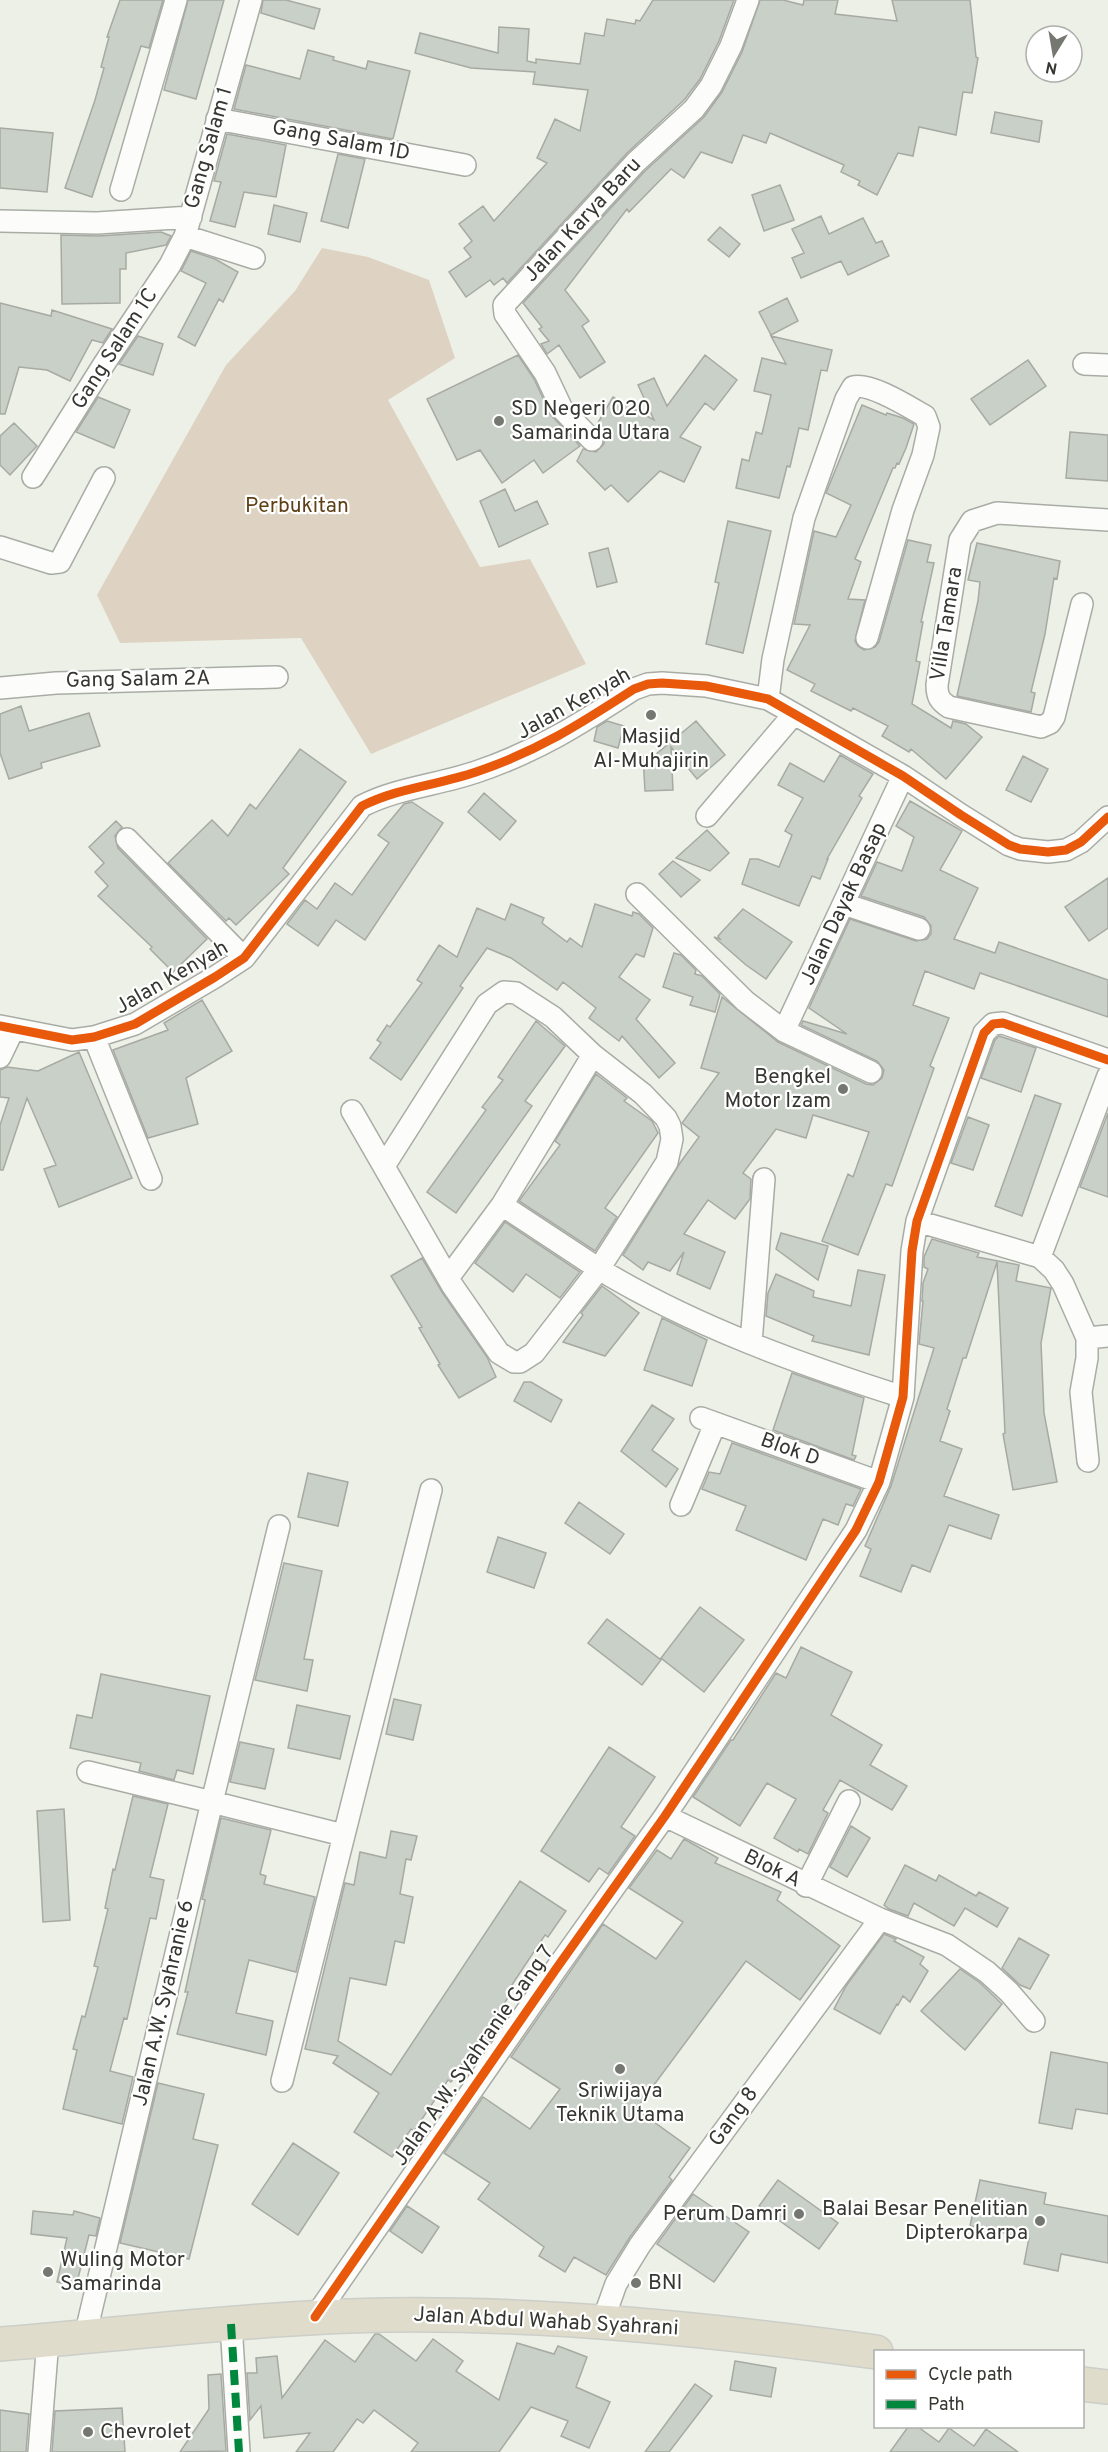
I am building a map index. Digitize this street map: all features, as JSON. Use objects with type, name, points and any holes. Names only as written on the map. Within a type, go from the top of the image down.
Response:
[{"type":"highway","name":"Jalan Abdul Wahab Syahrani","points":[[0,2344],[315,2318],[388,2315],[503,2316],[696,2330],[874,2352]]},
{"type":"highway","points":[[1084,2384],[1108,2387]]},
{"type":"street","points":[[121,190],[176,0]]},
{"type":"street","name":"Gang Salam 1","points":[[0,221],[188,227],[251,0]]},
{"type":"street","name":"Jalan Karya Baru","points":[[592,440],[562,409],[545,373],[505,314],[504,305],[636,162],[694,109],[711,86],[731,46],[748,0]]},
{"type":"street","name":"Gang Salam 1D","points":[[218,119],[465,165]]},
{"type":"street","points":[[188,227],[254,258]]},
{"type":"street","name":"Gang Salam 1C","points":[[33,477],[170,265],[188,227]]},
{"type":"street","points":[[1084,364],[1108,366]]},
{"type":"street","points":[[768,699],[773,659],[804,518],[846,399],[853,387],[859,386],[884,394],[925,416],[929,428],[923,455],[903,510],[867,638]]},
{"type":"street","points":[[0,547],[51,562],[60,562],[104,478]]},
{"type":"street","name":"Villa Tamara","points":[[1082,603],[1054,717],[1050,723],[1041,727],[949,707],[941,702],[937,695],[937,686],[960,540],[972,521],[997,513],[1108,520]]},
{"type":"street","name":"Gang Salam 2A","points":[[0,688],[56,682],[277,677]]},
{"type":"street","name":"Jalan Kenyah","points":[[7,1028],[72,1040],[94,1037],[135,1024],[244,958],[362,806],[369,802],[474,773],[528,753],[556,739],[634,689],[648,684],[716,687],[768,699],[903,776],[961,815],[1020,849],[1048,852],[1066,850],[1081,842],[1108,817]]},
{"type":"street","points":[[706,816],[794,714]]},
{"type":"street","name":"Jalan Dayak Basap","points":[[784,1031],[903,776]]},
{"type":"street","points":[[127,839],[244,958]]},
{"type":"street","points":[[637,894],[745,1001],[784,1031],[871,1072]]},
{"type":"street","points":[[844,904],[919,929]]},
{"type":"street","points":[[352,1111],[448,1278],[499,1353],[514,1362],[520,1362],[534,1353],[599,1269],[667,1162],[672,1139],[666,1118],[644,1094],[593,1055],[553,1017],[516,993],[504,992],[487,1004],[384,1166]]},
{"type":"street","name":"Jalan A.W. Syahranie Gang 7","points":[[315,2318],[556,1969],[665,1816],[856,1530],[879,1482],[903,1397],[912,1251],[918,1221],[979,1045],[988,1027],[1003,1023],[1108,1059]]},
{"type":"street","points":[[0,1057],[7,1028]]},
{"type":"street","points":[[94,1037],[151,1179]]},
{"type":"street","points":[[448,1278],[502,1205],[593,1055]]},
{"type":"street","points":[[1041,1257],[1108,1076]]},
{"type":"street","points":[[751,1343],[764,1179]]},
{"type":"street","points":[[502,1205],[637,1292],[751,1343],[838,1376],[903,1397]]},
{"type":"street","points":[[918,1221],[1041,1257],[1054,1270],[1098,1337],[1087,1358],[1081,1392],[1088,1461]]},
{"type":"street","name":"Blok D","points":[[681,1505],[708,1421],[879,1482]]},
{"type":"street","points":[[282,2081],[431,1490]]},
{"type":"street","name":"Jalan A.W. Syahranie 6","points":[[85,2336],[279,1527]]},
{"type":"street","points":[[88,1772],[343,1835]]},
{"type":"street","points":[[806,1886],[849,1801]]},
{"type":"street","name":"Blok A","points":[[665,1816],[806,1886],[880,1919],[947,1945],[969,1958],[1009,1992],[1035,2021]]},
{"type":"street","name":"Gang 8","points":[[602,2323],[616,2284],[640,2245],[880,1919]]},
{"type":"street","points":[[231,2324],[239,2452]]},
{"type":"street","points":[[39,2452],[48,2340]]},
{"type":"green space","name":"Perbukitan","points":[[322,248],[368,257],[429,280],[455,358],[388,400],[480,567],[530,559],[586,664],[371,754],[301,638],[120,643],[97,595],[226,365],[295,291]]},
{"type":"building","points":[[120,0],[163,0],[149,48],[141,46],[92,197],[65,188],[95,100],[104,68],[101,67],[109,37],[107,37]]},
{"type":"building","points":[[188,0],[224,0],[196,99],[164,90]]},
{"type":"building","points":[[263,0],[286,0],[320,9],[314,29],[261,13]]},
{"type":"building","points":[[653,0],[734,0],[719,41],[700,79],[684,100],[627,153],[507,283],[503,278],[494,285],[490,280],[466,297],[449,272],[471,257],[464,248],[472,241],[459,224],[483,206],[494,221],[547,163],[537,158],[555,119],[580,131],[588,90],[533,84],[535,72],[471,68],[415,53],[420,33],[498,53],[499,27],[529,29],[527,61],[536,63],[536,59],[580,64],[585,33],[604,36],[607,19],[635,24],[636,20],[640,21]]},
{"type":"building","points":[[760,0],[783,0],[803,5],[804,0],[838,0],[835,14],[897,21],[892,0],[970,0],[976,57],[978,58],[972,93],[963,92],[956,135],[919,127],[913,156],[898,153],[877,195],[858,185],[860,181],[841,172],[844,165],[770,133],[766,143],[743,135],[732,163],[701,152],[684,178],[671,169],[629,212],[627,209],[565,290],[589,321],[582,326],[605,362],[580,378],[559,345],[547,354],[541,344],[549,341],[539,329],[542,327],[523,303],[645,171],[704,117],[722,92],[742,52]]},
{"type":"building","points":[[308,50],[366,69],[368,61],[410,71],[393,139],[234,109],[246,65],[300,79]]},
{"type":"building","points":[[995,112],[1042,121],[1039,142],[991,133]]},
{"type":"building","points":[[0,128],[53,133],[47,192],[0,188]]},
{"type":"building","points":[[227,134],[286,145],[276,197],[244,192],[235,227],[210,221],[221,182],[214,181]]},
{"type":"building","points":[[338,154],[365,159],[348,228],[321,221]]},
{"type":"building","points":[[780,185],[794,220],[764,231],[752,195]]},
{"type":"building","points":[[274,205],[307,213],[300,242],[268,234]]},
{"type":"building","points":[[821,216],[829,234],[863,218],[876,243],[882,241],[889,256],[848,275],[841,261],[801,278],[792,258],[804,253],[792,229]]},
{"type":"building","points":[[720,227],[740,244],[729,257],[708,240]]},
{"type":"building","points":[[161,232],[171,236],[166,245],[126,253],[126,269],[120,269],[120,303],[62,304],[61,235],[98,236]]},
{"type":"building","points":[[191,251],[215,259],[238,272],[223,302],[219,299],[195,346],[178,337],[206,283],[181,271]]},
{"type":"building","points":[[787,298],[798,321],[771,335],[759,312]]},
{"type":"building","points":[[0,303],[51,316],[52,310],[112,329],[103,343],[92,340],[70,381],[47,370],[19,367],[5,414],[0,414]]},
{"type":"building","points":[[138,336],[163,344],[153,375],[119,364]]},
{"type":"building","points":[[771,336],[832,350],[827,371],[821,370],[808,430],[799,428],[790,467],[787,466],[779,498],[736,488],[742,459],[749,461],[756,432],[762,434],[771,395],[754,391],[762,358],[786,364]]},
{"type":"building","name":"SD Negeri 020 Samarinda Utara","points":[[518,355],[534,379],[551,415],[580,446],[543,473],[534,460],[502,483],[480,450],[457,460],[427,399]]},
{"type":"building","points":[[705,355],[737,380],[714,410],[705,403],[680,437],[701,447],[684,482],[660,471],[628,502],[611,485],[605,490],[577,461],[583,449],[596,452],[604,444],[604,436],[596,426],[613,397],[654,420],[638,385],[654,378],[667,406]]},
{"type":"building","points":[[1028,360],[1046,386],[990,425],[971,399]]},
{"type":"building","points":[[98,397],[130,410],[114,448],[76,432]]},
{"type":"building","points":[[862,405],[886,415],[887,413],[903,418],[914,424],[906,448],[899,464],[897,463],[893,468],[855,559],[861,562],[848,599],[865,600],[855,641],[864,650],[875,647],[879,642],[908,540],[931,545],[927,562],[934,563],[921,622],[923,622],[916,661],[920,662],[912,704],[951,728],[953,721],[966,724],[982,737],[946,779],[911,749],[909,752],[882,736],[888,726],[853,708],[851,711],[811,691],[815,684],[787,670],[810,625],[794,624],[814,531],[836,537],[851,505],[826,493]]},
{"type":"building","points":[[14,423],[37,446],[10,475],[0,465],[0,436]]},
{"type":"building","points":[[1070,432],[1108,435],[1108,481],[1066,478]]},
{"type":"building","points":[[505,489],[515,511],[537,501],[548,524],[499,547],[480,501]]},
{"type":"building","points":[[728,521],[771,531],[743,653],[706,644],[719,583],[715,582]]},
{"type":"building","points":[[977,543],[1060,561],[1057,579],[1054,578],[1045,634],[1031,692],[1035,693],[1031,712],[957,696],[978,601],[980,582],[968,580]]},
{"type":"building","points":[[608,548],[617,582],[597,587],[589,553]]},
{"type":"building","points":[[21,706],[29,731],[89,713],[100,746],[41,763],[42,768],[9,779],[0,753],[0,714]]},
{"type":"building","points":[[607,721],[624,726],[618,748],[594,741],[597,727]]},
{"type":"building","points":[[696,721],[725,755],[697,779],[671,747],[673,790],[645,791],[643,756],[655,755]]},
{"type":"building","points":[[300,749],[346,782],[283,868],[289,874],[236,925],[229,918],[226,921],[168,863],[212,820],[228,836],[250,804],[256,809]]},
{"type":"building","points":[[840,755],[873,774],[859,796],[862,798],[827,859],[820,879],[812,876],[799,906],[742,884],[750,859],[758,859],[779,867],[792,835],[785,831],[803,798],[778,785],[790,763],[824,782]]},
{"type":"building","points":[[1023,756],[1048,769],[1031,802],[1006,790]]},
{"type":"building","points":[[484,793],[516,821],[500,840],[468,812]]},
{"type":"building","points":[[910,801],[962,831],[940,870],[978,888],[954,939],[995,953],[999,942],[1108,980],[1108,1017],[980,973],[974,989],[925,971],[913,1005],[949,1018],[930,1066],[934,1068],[892,1186],[886,1184],[858,1255],[822,1241],[848,1174],[853,1177],[869,1132],[813,1115],[806,1138],[776,1129],[743,1173],[751,1179],[750,1199],[735,1219],[708,1200],[684,1234],[725,1252],[710,1289],[677,1274],[684,1252],[670,1271],[648,1262],[643,1270],[623,1255],[680,1163],[699,1137],[682,1123],[719,1073],[701,1068],[722,997],[778,1042],[866,1084],[873,1085],[882,1078],[884,1070],[877,1061],[801,1025],[803,1021],[847,1034],[809,1008],[850,919],[916,941],[927,939],[931,934],[931,926],[924,917],[861,896],[877,862],[902,871],[914,837],[896,826]]},
{"type":"building","points":[[412,802],[443,823],[365,940],[336,920],[318,946],[287,924],[305,900],[317,909],[335,883],[352,895],[389,843],[378,835],[404,804]]},
{"type":"building","points":[[116,821],[122,827],[115,836],[118,848],[207,939],[173,972],[150,949],[152,947],[98,896],[108,886],[95,872],[104,863],[89,847]]},
{"type":"building","points":[[707,830],[729,853],[710,871],[676,858]]},
{"type":"building","points":[[673,861],[700,880],[681,897],[659,874]]},
{"type":"building","points":[[1108,878],[1108,928],[1089,941],[1065,907]]},
{"type":"building","points":[[511,904],[544,918],[542,923],[567,942],[570,938],[582,947],[595,904],[632,916],[633,912],[639,914],[653,928],[644,957],[636,954],[619,977],[650,1000],[636,1019],[675,1063],[659,1078],[622,1036],[619,1041],[589,1018],[596,1008],[563,982],[557,990],[511,958],[487,948],[460,986],[463,988],[401,1080],[370,1058],[381,1043],[377,1040],[387,1025],[390,1027],[422,983],[417,980],[439,945],[457,957],[477,908],[505,920]]},
{"type":"building","points":[[743,909],[792,942],[766,979],[714,937],[720,939],[718,936]]},
{"type":"building","points":[[674,953],[681,955],[696,970],[695,974],[702,976],[720,994],[715,1012],[690,1005],[693,997],[663,987]]},
{"type":"building","points":[[202,1000],[232,1051],[186,1078],[198,1124],[148,1138],[113,1050],[168,1030],[164,1023]]},
{"type":"building","points":[[536,1021],[565,1046],[525,1101],[532,1106],[456,1213],[427,1192],[486,1110],[482,1107],[503,1080],[498,1077]]},
{"type":"building","points":[[999,1036],[1036,1048],[1021,1092],[981,1078],[995,1040]]},
{"type":"building","points":[[79,1052],[132,1178],[59,1207],[44,1169],[56,1165],[27,1098],[3,1170],[0,1170],[0,1125],[9,1098],[0,1097],[0,1070],[7,1067],[38,1071]]},
{"type":"building","points":[[596,1074],[627,1098],[624,1101],[652,1121],[658,1133],[605,1208],[617,1217],[595,1251],[519,1201],[560,1145],[555,1141]]},
{"type":"building","points":[[1035,1095],[1061,1104],[1022,1216],[995,1206]]},
{"type":"building","points":[[1108,1113],[1108,1197],[1080,1187]]},
{"type":"building","points":[[968,1117],[989,1125],[973,1170],[951,1163]]},
{"type":"building","points":[[505,1222],[580,1272],[560,1298],[526,1274],[513,1292],[475,1263]]},
{"type":"building","points":[[781,1233],[828,1246],[818,1280],[776,1249]]},
{"type":"building","points":[[932,1239],[979,1253],[977,1257],[1019,1265],[1016,1281],[1051,1288],[1041,1343],[1044,1413],[1057,1482],[1013,1490],[1003,1434],[1005,1433],[997,1262],[966,1358],[963,1358],[940,1441],[962,1449],[944,1496],[999,1515],[991,1539],[949,1525],[930,1572],[912,1565],[901,1592],[860,1576],[871,1549],[865,1546],[891,1486],[934,1348],[919,1344],[923,1283],[928,1269],[924,1267],[924,1257]]},
{"type":"building","points":[[422,1258],[442,1292],[487,1357],[496,1377],[459,1398],[438,1365],[440,1364],[419,1328],[422,1327],[391,1276]]},
{"type":"building","points":[[858,1270],[885,1275],[869,1355],[812,1341],[814,1336],[766,1316],[768,1293],[776,1274],[814,1291],[813,1297],[851,1306]]},
{"type":"building","points":[[602,1286],[639,1313],[605,1356],[563,1342],[583,1315],[581,1313]]},
{"type":"building","points":[[662,1318],[707,1340],[692,1386],[644,1370]]},
{"type":"building","points":[[792,1373],[864,1398],[852,1455],[856,1456],[854,1460],[773,1430]]},
{"type":"building","points":[[524,1382],[531,1382],[562,1400],[551,1422],[514,1401]]},
{"type":"building","points":[[652,1405],[674,1419],[652,1450],[678,1469],[666,1487],[621,1451]]},
{"type":"building","points":[[732,1443],[861,1489],[853,1506],[846,1504],[838,1525],[823,1519],[806,1560],[736,1530],[746,1506],[702,1489],[709,1472],[720,1474]]},
{"type":"building","points":[[308,1473],[348,1482],[338,1526],[298,1517]]},
{"type":"building","points":[[579,1502],[624,1534],[610,1554],[565,1523]]},
{"type":"building","points":[[498,1537],[546,1553],[534,1588],[487,1572]]},
{"type":"building","points":[[284,1563],[322,1571],[304,1659],[313,1660],[307,1691],[255,1680]]},
{"type":"building","points":[[700,1607],[744,1640],[704,1692],[661,1658]]},
{"type":"building","points":[[607,1619],[661,1660],[642,1685],[588,1643]]},
{"type":"building","points":[[801,1647],[852,1672],[831,1715],[882,1745],[870,1765],[907,1786],[892,1810],[840,1780],[823,1810],[828,1813],[808,1854],[799,1849],[798,1852],[774,1838],[796,1799],[767,1783],[740,1826],[693,1797],[776,1673],[786,1678]]},
{"type":"building","points":[[101,1674],[210,1696],[193,1774],[177,1770],[174,1780],[139,1771],[141,1763],[70,1748],[77,1715],[92,1718]]},
{"type":"building","points":[[394,1699],[421,1705],[413,1740],[386,1734]]},
{"type":"building","points":[[297,1705],[350,1716],[340,1759],[288,1748]]},
{"type":"building","points":[[240,1742],[274,1749],[265,1789],[230,1782]]},
{"type":"building","points":[[609,1747],[655,1777],[621,1827],[635,1836],[608,1874],[599,1868],[589,1882],[541,1851]]},
{"type":"building","points":[[133,1796],[168,1804],[150,1877],[164,1880],[156,1919],[150,1918],[127,2019],[124,2018],[110,2071],[133,2077],[122,2124],[63,2109],[77,2050],[73,2049],[82,2016],[85,2017],[98,1967],[94,1966],[108,1909],[105,1908],[113,1869],[115,1870]]},
{"type":"building","points":[[64,1809],[70,1920],[43,1922],[37,1811]]},
{"type":"building","points":[[221,1818],[271,1830],[260,1874],[266,1876],[264,1884],[315,1897],[296,1972],[249,1960],[236,2013],[273,2021],[266,2055],[177,2034],[188,1992],[185,1992],[205,1900],[202,1899]]},
{"type":"building","points":[[851,1826],[870,1838],[847,1877],[830,1867]]},
{"type":"building","points":[[391,1831],[417,1836],[411,1860],[406,1859],[400,1894],[413,1897],[404,1943],[395,1941],[386,1985],[350,1978],[338,2041],[391,2075],[520,1881],[566,1911],[548,1937],[545,1935],[506,1994],[509,1996],[494,2020],[502,2025],[489,2043],[480,2038],[451,2082],[448,2080],[414,2131],[411,2129],[392,2157],[354,2132],[379,2093],[333,2063],[338,2056],[305,2049],[345,1883],[354,1885],[360,1852],[386,1858]]},
{"type":"building","points":[[684,1839],[718,1858],[715,1863],[781,1892],[777,1900],[840,1946],[800,2000],[746,1961],[636,2109],[690,2148],[669,2177],[672,2180],[630,2237],[606,2275],[574,2257],[565,2272],[539,2256],[544,2247],[478,2199],[490,2183],[444,2153],[483,2097],[530,2129],[560,2089],[511,2057],[603,1924],[656,1959],[683,1922],[629,1888],[657,1850],[671,1859]]},
{"type":"building","points":[[905,1865],[936,1881],[939,1875],[976,1896],[979,1892],[1008,1908],[997,1927],[965,1908],[954,1926],[914,1903],[908,1916],[889,1909],[884,1905]]},
{"type":"building","points":[[884,1934],[924,1957],[920,1964],[928,1971],[910,2002],[903,1996],[880,2034],[834,2009],[846,1986]]},
{"type":"building","points":[[1019,1938],[1049,1955],[1030,1989],[1020,1985],[1002,1968]]},
{"type":"building","points":[[960,1969],[979,1982],[1002,2004],[965,2050],[921,2011]]},
{"type":"building","points":[[1051,2052],[1108,2063],[1108,2114],[1076,2109],[1072,2129],[1039,2123]]},
{"type":"building","points":[[158,2083],[204,2094],[193,2139],[218,2145],[189,2259],[120,2243]]},
{"type":"building","points":[[293,2143],[339,2173],[298,2235],[252,2204]]},
{"type":"building","name":"Perum Damri","points":[[778,2180],[838,2223],[819,2249],[759,2206]]},
{"type":"building","name":"Balai Besar Penelitian Dipterokarpa","points":[[980,2180],[1046,2193],[1044,2204],[1108,2216],[1108,2263],[1061,2254],[1058,2271],[1024,2264],[1029,2238],[970,2226]]},
{"type":"building","points":[[693,2194],[749,2232],[714,2282],[657,2244]]},
{"type":"building","points":[[407,2206],[439,2227],[422,2253],[390,2231]]},
{"type":"building","points":[[33,2211],[73,2215],[74,2211],[100,2218],[96,2236],[89,2235],[76,2286],[57,2282],[67,2238],[31,2234]]},
{"type":"building","points":[[375,2334],[379,2334],[416,2361],[433,2339],[463,2361],[456,2371],[499,2400],[517,2343],[554,2354],[558,2346],[587,2357],[576,2387],[610,2402],[589,2448],[561,2436],[568,2421],[531,2407],[499,2452],[411,2452],[418,2443],[374,2410],[363,2423],[357,2419],[333,2452],[296,2452],[310,2433],[264,2438],[261,2406],[250,2420],[247,2373],[257,2373],[256,2358],[277,2356],[282,2398],[325,2340],[355,2362]]},
{"type":"building","points":[[735,2361],[776,2368],[771,2397],[730,2390]]},
{"type":"building","points":[[221,2374],[226,2451],[180,2452],[209,2409],[208,2375]]},
{"type":"building","points":[[695,2384],[712,2396],[669,2452],[645,2452]]},
{"type":"building","name":"Chevrolet","points":[[122,2408],[125,2452],[52,2452],[55,2411]]},
{"type":"building","points":[[0,2410],[29,2414],[26,2452],[0,2452]]},
{"type":"building","points":[[907,2428],[919,2428],[939,2442],[949,2428],[974,2446],[986,2429],[1018,2452],[890,2452]]},
{"type":"marked path","points":[[231,2324],[239,2452]]},
{"type":"cycle path","points":[[0,1026],[72,1040],[94,1037],[135,1024],[244,958],[362,806],[389,795],[498,764],[539,746],[634,689],[648,684],[706,686],[768,699],[903,776],[1009,845],[1020,849],[1048,852],[1066,850],[1081,842],[1108,817]]},
{"type":"cycle path","points":[[315,2317],[665,1816],[856,1530],[879,1482],[903,1397],[912,1251],[917,1221],[984,1033],[993,1024],[1003,1023],[1108,1060]]},
{"type":"place","name":"SD Negeri 020 Samarinda Utara","points":[[499,421]]},
{"type":"place","name":"Masjid Al-Muhajirin","points":[[651,715]]},
{"type":"place","name":"Bengkel Motor Izam","points":[[843,1089]]},
{"type":"place","name":"Sriwijaya Teknik Utama","points":[[620,2069]]},
{"type":"place","name":"Perum Damri","points":[[799,2214]]},
{"type":"place","name":"Balai Besar Penelitian Dipterokarpa","points":[[1040,2221]]},
{"type":"place","name":"Wuling Motor Samarinda","points":[[48,2272]]},
{"type":"place","name":"BNI","points":[[636,2283]]},
{"type":"place","name":"Chevrolet","points":[[88,2432]]}]
